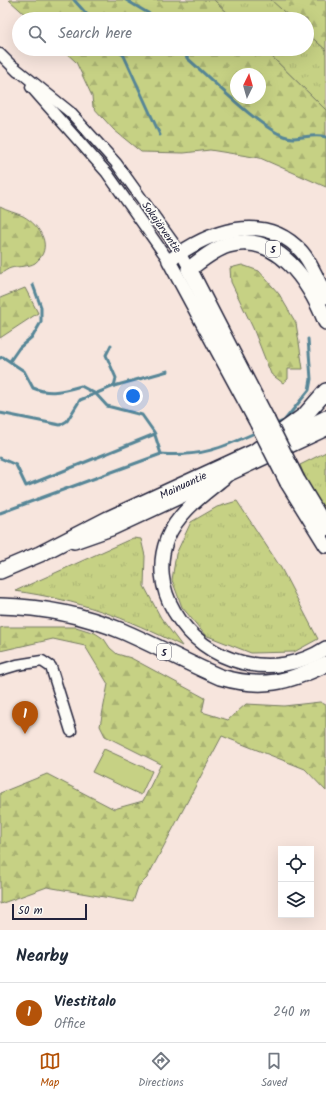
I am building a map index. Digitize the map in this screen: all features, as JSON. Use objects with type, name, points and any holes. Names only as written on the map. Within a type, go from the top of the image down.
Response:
[{"type":"highway","name":"5","points":[[183,271],[228,245],[253,243],[274,250],[291,264],[304,280],[326,322]]},
{"type":"highway","name":"Sokajärventie","points":[[183,271],[292,481],[326,528]]},
{"type":"highway","points":[[254,452],[305,415],[326,392]]},
{"type":"highway","name":"Mainuantie","points":[[0,571],[40,554],[108,520],[254,452]]},
{"type":"highway","name":"5","points":[[0,606],[41,608],[97,622],[123,631],[220,677],[236,682],[277,683],[307,674],[326,664]]},
{"type":"main road","points":[[169,261],[180,252],[206,238],[226,230],[249,228],[279,235],[302,251],[326,297]]},
{"type":"main road","name":"Sokajärventie","points":[[169,261],[183,271]]},
{"type":"main road","name":"Mainuantie","points":[[254,452],[326,417]]},
{"type":"main road","name":"Mainuantie","points":[[40,554],[111,529],[224,478],[326,429]]},
{"type":"main road","points":[[224,478],[181,515],[168,538],[162,563],[162,576],[168,601],[177,617],[184,627],[203,645],[227,658],[241,662],[271,666],[285,664],[302,661],[326,648]]},
{"type":"main road","points":[[292,481],[326,546]]},
{"type":"street","name":"Sokajärventie","points":[[0,54],[75,118],[116,162],[180,252],[183,271]]},
{"type":"street","name":"Sokajärventie","points":[[14,67],[108,173],[169,261]]},
{"type":"street","points":[[0,670],[17,664],[42,661],[51,667],[71,731]]},
{"type":"green space","points":[[9,0],[214,0],[227,12],[22,12]]},
{"type":"green space","points":[[214,0],[272,0],[285,12],[227,12]]},
{"type":"green space","points":[[271,0],[326,0],[326,50],[314,39],[314,12],[284,12]]},
{"type":"green space","points":[[314,39],[326,50],[326,110],[271,56],[314,56]]},
{"type":"green space","points":[[70,56],[271,56],[326,110],[326,187],[260,158],[210,150],[184,153],[141,152],[114,130],[93,107],[92,96],[76,62]]},
{"type":"green space","points":[[0,207],[23,216],[35,225],[43,238],[44,251],[35,263],[11,268],[0,274]]},
{"type":"green space","points":[[242,265],[259,271],[279,294],[296,323],[303,369],[288,369],[288,379],[283,383],[271,374],[253,328],[231,282],[230,268]]},
{"type":"green space","points":[[25,288],[38,313],[0,338],[0,298]]},
{"type":"green space","points":[[326,452],[326,515],[311,493],[300,465]]},
{"type":"green space","points":[[237,501],[281,568],[318,639],[294,652],[251,653],[205,635],[182,607],[172,580],[176,554],[191,522],[217,507]]},
{"type":"green space","points":[[133,538],[141,539],[145,556],[144,586],[161,618],[182,646],[140,626],[101,611],[60,599],[15,591]]},
{"type":"green space","points":[[76,627],[95,633],[104,639],[110,648],[117,654],[131,658],[205,698],[202,712],[228,720],[246,704],[284,706],[320,702],[326,705],[326,791],[305,769],[222,736],[147,878],[138,887],[133,902],[47,887],[0,904],[0,793],[47,774],[114,809],[143,801],[161,764],[105,736],[100,726],[108,684],[85,646],[53,639],[0,651],[0,628]]},
{"type":"green space","points":[[104,749],[152,771],[141,795],[92,772]]},
{"type":"waterway","points":[[74,0],[85,12]]},
{"type":"waterway","points":[[126,0],[146,12]]},
{"type":"waterway","points":[[124,56],[160,135]]},
{"type":"waterway","points":[[186,56],[221,90],[250,114],[276,132],[292,138],[316,135],[326,137]]},
{"type":"waterway","points":[[10,361],[19,348],[33,336],[41,322],[41,307],[33,285]]},
{"type":"waterway","points":[[274,425],[284,421],[309,390],[311,379],[308,339]]},
{"type":"waterway","points":[[0,413],[60,425],[67,421],[80,400],[114,386],[116,378],[106,355],[111,345]]},
{"type":"waterway","points":[[0,358],[3,357],[24,371],[33,388],[51,392],[81,386],[96,394],[107,406],[142,415],[154,432],[161,454]]},
{"type":"waterway","points":[[114,386],[168,371]]},
{"type":"waterway","points":[[0,513],[161,454],[175,455],[200,453],[233,443],[257,432]]},
{"type":"waterway","points":[[0,458],[16,465],[26,486],[155,434]]},
{"type":"place","name":"Viestitalo","points":[[25,734]]}]
